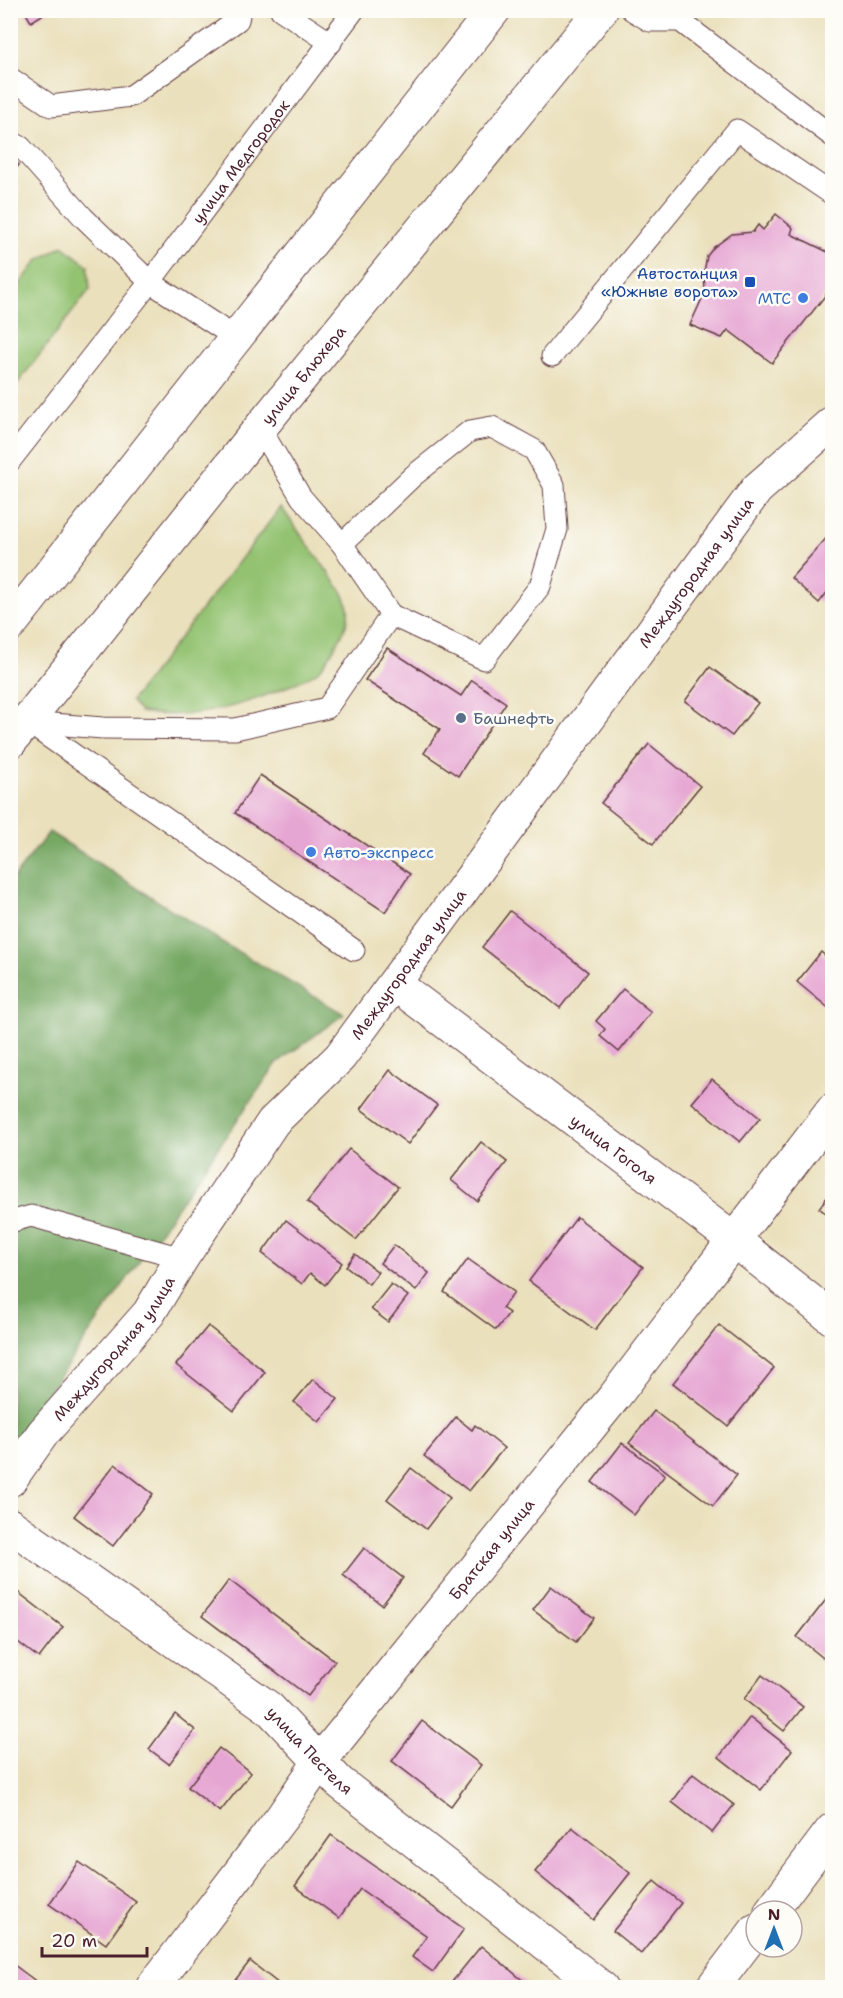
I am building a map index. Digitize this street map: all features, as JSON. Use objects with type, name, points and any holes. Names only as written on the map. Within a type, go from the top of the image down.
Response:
[{"type":"street","points":[[10,625],[494,10]]},
{"type":"street","name":"улица Блюхера","points":[[19,732],[260,428],[601,10]]},
{"type":"street","name":"Междугородная улица","points":[[10,1480],[43,1433],[149,1313],[182,1258],[273,1122],[340,1057],[757,489],[831,434]]},
{"type":"street","name":"улица Гоголя","points":[[395,984],[734,1240],[832,1318]]},
{"type":"street","name":"Братская улица","points":[[152,1988],[282,1817],[320,1761],[615,1396],[832,1111]]},
{"type":"street","name":"улица Пестеля","points":[[10,1525],[269,1708],[339,1782],[602,1988]]},
{"type":"street","points":[[780,1899],[832,1830]]},
{"type":"street","points":[[712,1988],[744,1946]]},
{"type":"lane","points":[[10,78],[51,106],[131,96],[238,20],[240,10]]},
{"type":"lane","points":[[281,10],[331,42]]},
{"type":"lane","name":"улица Медгородок","points":[[10,461],[150,282],[354,10]]},
{"type":"lane","points":[[632,10],[650,21],[680,21],[832,136]]},
{"type":"lane","points":[[552,356],[736,130],[832,194]]},
{"type":"lane","points":[[10,141],[21,147],[83,217],[150,282],[236,338]]},
{"type":"lane","points":[[260,428],[302,497],[342,543],[391,615],[484,659],[540,586],[557,530],[554,485],[534,450],[492,427],[470,431],[413,476],[342,543]]},
{"type":"lane","points":[[19,732],[103,728],[234,729],[327,708],[391,615]]},
{"type":"lane","points":[[19,732],[354,950]]},
{"type":"lane","points":[[10,1222],[31,1216],[182,1258]]},
{"type":"green space","points":[[63,246],[88,266],[90,289],[11,392],[11,296],[37,261]]},
{"type":"green space","points":[[281,507],[343,593],[348,606],[345,628],[325,664],[303,680],[233,706],[178,715],[140,712],[131,701]]},
{"type":"green space","points":[[49,832],[230,947],[344,1014],[277,1063],[11,1446],[11,881]]},
{"type":"building","points":[[24,10],[50,10],[31,22]]},
{"type":"building","points":[[10,158],[19,165],[10,177]]},
{"type":"building","points":[[776,214],[793,228],[791,234],[832,254],[832,275],[828,281],[832,283],[832,287],[772,363],[728,330],[722,338],[690,325],[705,292],[704,272],[707,256],[714,247],[732,234],[753,232],[758,225],[763,230]]},
{"type":"building","points":[[830,534],[832,536],[832,586],[819,603],[791,578]]},
{"type":"building","points":[[387,648],[461,696],[472,680],[506,703],[458,776],[424,753],[440,729],[365,680]]},
{"type":"building","points":[[710,667],[758,703],[732,736],[685,701]]},
{"type":"building","points":[[649,744],[700,786],[653,844],[601,803]]},
{"type":"building","points":[[260,775],[410,874],[385,912],[235,813]]},
{"type":"building","points":[[510,911],[588,972],[560,1008],[482,947]]},
{"type":"building","points":[[821,952],[832,962],[832,1011],[797,982]]},
{"type":"building","points":[[623,989],[651,1012],[619,1052],[600,1036],[605,1029],[596,1021]]},
{"type":"building","points":[[390,1070],[437,1105],[408,1144],[361,1109]]},
{"type":"building","points":[[712,1079],[760,1118],[740,1142],[692,1103]]},
{"type":"building","points":[[481,1142],[507,1162],[477,1201],[451,1180]]},
{"type":"building","points":[[349,1149],[398,1187],[356,1240],[307,1202]]},
{"type":"building","points":[[832,1190],[832,1218],[819,1208]]},
{"type":"building","points":[[577,1217],[643,1267],[595,1330],[529,1281]]},
{"type":"building","points":[[286,1220],[342,1263],[325,1285],[310,1273],[302,1284],[262,1253]]},
{"type":"building","points":[[394,1245],[429,1273],[416,1291],[380,1263]]},
{"type":"building","points":[[355,1254],[378,1272],[369,1284],[346,1266]]},
{"type":"building","points":[[468,1259],[514,1292],[502,1308],[509,1313],[496,1330],[444,1292]]},
{"type":"building","points":[[391,1284],[408,1296],[388,1322],[371,1309]]},
{"type":"building","points":[[719,1325],[774,1368],[728,1426],[673,1383]]},
{"type":"building","points":[[208,1326],[265,1372],[234,1411],[176,1365]]},
{"type":"building","points":[[313,1379],[338,1399],[319,1422],[294,1402]]},
{"type":"building","points":[[654,1411],[737,1475],[713,1506],[629,1443]]},
{"type":"building","points":[[456,1417],[472,1430],[475,1425],[504,1448],[469,1491],[424,1456]]},
{"type":"building","points":[[622,1443],[665,1475],[634,1515],[592,1482]]},
{"type":"building","points":[[115,1464],[153,1494],[113,1546],[74,1516]]},
{"type":"building","points":[[411,1468],[450,1498],[426,1529],[387,1499]]},
{"type":"building","points":[[364,1548],[403,1578],[382,1605],[343,1575]]},
{"type":"building","points":[[229,1580],[335,1661],[308,1696],[202,1616]]},
{"type":"building","points":[[10,1586],[63,1627],[39,1658],[10,1636]]},
{"type":"building","points":[[551,1586],[594,1618],[576,1642],[533,1610]]},
{"type":"building","points":[[832,1592],[832,1665],[797,1637]]},
{"type":"building","points":[[762,1675],[803,1707],[784,1731],[744,1699]]},
{"type":"building","points":[[175,1714],[195,1730],[169,1764],[149,1749]]},
{"type":"building","points":[[750,1717],[792,1750],[761,1790],[719,1757]]},
{"type":"building","points":[[422,1721],[481,1765],[451,1806],[392,1761]]},
{"type":"building","points":[[219,1748],[251,1773],[220,1812],[188,1787]]},
{"type":"building","points":[[693,1774],[734,1805],[712,1833],[672,1802]]},
{"type":"building","points":[[572,1827],[630,1873],[593,1920],[535,1872]]},
{"type":"building","points":[[331,1835],[464,1929],[433,1972],[412,1957],[427,1936],[360,1889],[339,1918],[295,1886]]},
{"type":"building","points":[[79,1862],[136,1902],[106,1944],[49,1904]]},
{"type":"building","points":[[654,1881],[681,1903],[641,1954],[613,1931]]},
{"type":"building","points":[[481,1946],[532,1988],[447,1988]]},
{"type":"building","points":[[250,1961],[284,1988],[229,1988]]},
{"type":"building","points":[[10,1962],[45,1988],[10,1988]]},
{"type":"place","name":"Автостанция «Южные ворота»","points":[[750,282]]},
{"type":"place","name":"МТС","points":[[803,298]]},
{"type":"place","name":"Башнефть","points":[[461,718]]},
{"type":"place","name":"Авто-экспресс","points":[[311,852]]}]
